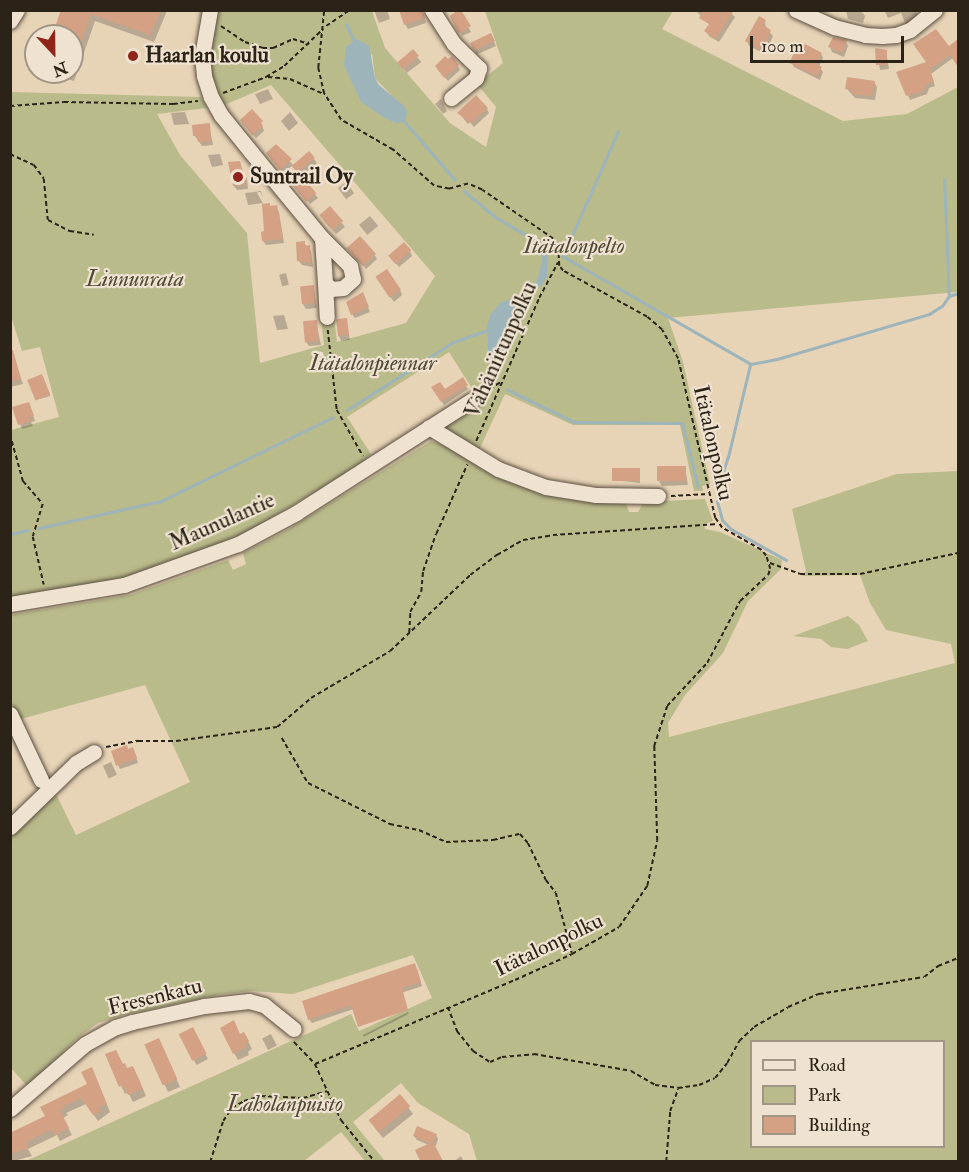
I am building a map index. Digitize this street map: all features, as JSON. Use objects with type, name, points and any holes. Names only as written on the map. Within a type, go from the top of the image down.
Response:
[{"type":"street","points":[[10,21],[16,10]]},
{"type":"street","points":[[210,10],[202,56],[204,76],[211,98],[227,123],[321,238],[350,266],[353,279],[336,290],[325,283]]},
{"type":"street","points":[[432,10],[454,44],[479,68],[476,78],[451,98]]},
{"type":"street","points":[[796,10],[834,27],[865,35],[882,36],[896,35],[910,30],[935,10]]},
{"type":"street","points":[[321,238],[327,317]]},
{"type":"street","name":"Maunulantie","points":[[10,604],[124,585],[231,547],[296,513],[472,400]]},
{"type":"street","points":[[429,427],[498,469],[546,487],[596,495],[658,496]]},
{"type":"street","points":[[10,714],[41,780]]},
{"type":"street","points":[[10,827],[76,763],[94,752]]},
{"type":"street","name":"Fresenkatu","points":[[10,1109],[85,1044],[116,1027],[132,1022],[204,1006],[249,1001],[272,1009],[292,1034]]},
{"type":"path","name":"Itätalonpolku","points":[[315,1064],[572,954],[619,927],[647,886],[657,841],[654,746],[667,706],[708,663],[740,601],[768,575],[770,563],[751,543],[718,524],[678,359],[672,344],[662,330],[647,317],[561,268],[558,249],[553,239],[482,190],[468,184],[442,189],[434,186],[402,157],[341,120],[324,94],[318,68],[325,27],[324,10]]},
{"type":"path","points":[[219,95],[266,77],[293,60],[325,27],[350,10]]},
{"type":"path","points":[[219,24],[245,42],[263,48],[273,48],[293,39],[310,44]]},
{"type":"path","points":[[266,77],[290,80],[324,94]]},
{"type":"path","points":[[10,106],[64,102],[173,105],[206,100]]},
{"type":"path","points":[[10,154],[34,165],[40,172],[47,190],[45,208],[48,220],[70,231],[94,235]]},
{"type":"path","points":[[399,162],[402,157]]},
{"type":"path","name":"Vähäniitunpolku","points":[[476,442],[539,298],[559,262]]},
{"type":"path","points":[[329,338],[337,410],[367,462]]},
{"type":"path","points":[[472,400],[503,380]]},
{"type":"path","points":[[10,434],[23,481],[42,504],[33,537],[44,585]]},
{"type":"path","points":[[409,633],[410,612],[422,592],[423,572],[436,534],[470,458]]},
{"type":"path","points":[[658,496],[709,494]]},
{"type":"path","points":[[94,752],[111,745],[138,741],[176,741],[277,727],[310,698],[382,657],[470,575],[496,555],[523,540],[553,535],[718,524]]},
{"type":"path","points":[[770,563],[800,574],[860,574],[958,553]]},
{"type":"path","points":[[282,738],[308,783],[390,824],[419,830],[446,842],[493,840],[520,834],[528,843],[546,880],[556,893],[572,954]]},
{"type":"path","points":[[448,1007],[457,1031],[473,1051],[490,1062],[502,1057],[534,1054],[631,1071],[655,1086],[678,1088],[699,1085],[715,1078],[727,1063],[739,1041],[754,1027],[807,999],[924,977],[938,966],[958,958]]},
{"type":"path","points":[[292,1034],[315,1064],[341,1120],[375,1161]]},
{"type":"path","points":[[666,1161],[670,1112],[678,1088]]},
{"type":"path","points":[[210,1161],[223,1121],[232,1108],[244,1101],[261,1096],[303,1098],[327,1091]]},
{"type":"green space","points":[[215,11],[372,11],[385,48],[450,123],[486,147],[496,107],[477,84],[503,63],[485,11],[673,11],[662,29],[843,121],[907,114],[958,87],[958,292],[668,318],[683,362],[710,484],[702,486],[703,491],[694,491],[680,425],[573,425],[505,394],[479,450],[447,432],[447,424],[480,401],[449,352],[347,417],[371,454],[360,465],[241,536],[136,576],[11,598],[11,430],[59,417],[40,347],[22,351],[11,316],[11,92],[201,97],[207,108],[157,114],[180,155],[247,233],[260,363],[324,345],[321,319],[334,318],[337,342],[406,323],[435,276],[271,85],[222,106],[208,65]],"holes":[[[372,53],[375,78],[407,112],[395,123],[362,102],[355,88]]]},
{"type":"green space","name":"Laholanpuisto","points":[[431,441],[446,446],[486,470],[626,503],[629,512],[638,512],[644,502],[705,499],[713,521],[704,524],[705,529],[720,532],[782,560],[781,569],[748,601],[723,653],[685,695],[668,723],[669,737],[955,663],[951,644],[886,630],[870,603],[860,575],[802,576],[806,571],[792,509],[897,474],[958,471],[958,1161],[477,1161],[469,1134],[418,1103],[401,1083],[353,1122],[384,1160],[382,1161],[365,1161],[341,1132],[304,1161],[26,1161],[351,1014],[359,1031],[432,998],[413,955],[293,994],[251,991],[223,994],[124,1015],[98,1023],[76,1039],[28,1087],[11,1068],[11,833],[56,794],[76,835],[190,782],[145,685],[21,719],[17,716],[11,702],[10,615],[130,595],[228,560],[233,570],[246,564],[243,553],[284,532]]},
{"type":"green space","points":[[848,616],[859,625],[868,641],[847,649],[831,647],[821,639],[793,636]]},
{"type":"water","points":[[357,39],[369,46],[375,78],[379,85],[404,106],[407,112],[405,122],[395,123],[361,102],[344,65],[346,47]]},
{"type":"water","points":[[540,246],[548,250],[547,277],[542,285],[528,294],[512,329],[501,367],[489,369],[487,328],[490,315],[500,303],[520,295],[537,281],[542,261]]},
{"type":"building","points":[[61,10],[161,10],[150,35],[91,14],[84,34],[84,24],[56,24]]},
{"type":"building","points":[[399,10],[422,10],[425,18],[404,25]]},
{"type":"building","points":[[461,10],[471,26],[461,33],[458,32],[450,16]]},
{"type":"building","points":[[704,10],[734,10],[716,39],[704,31],[709,24],[699,18]]},
{"type":"building","points":[[759,16],[766,20],[763,25],[771,30],[763,51],[745,41]]},
{"type":"building","points":[[936,29],[949,46],[958,39],[958,67],[950,55],[930,69],[934,82],[927,84],[922,92],[906,96],[896,72],[926,62],[913,44]]},
{"type":"building","points":[[491,33],[495,41],[473,49],[470,43]]},
{"type":"building","points":[[833,37],[847,40],[842,53],[828,47]]},
{"type":"building","points":[[805,44],[822,53],[816,64],[822,67],[817,76],[789,63],[797,47],[802,49]]},
{"type":"building","points":[[875,48],[887,50],[887,65],[876,65]]},
{"type":"building","points":[[413,49],[419,56],[403,70],[397,63]]},
{"type":"building","points":[[445,56],[448,59],[452,56],[459,65],[444,78],[435,66]]},
{"type":"building","points":[[847,77],[875,81],[872,96],[851,94],[851,90],[845,89]]},
{"type":"building","points":[[476,95],[488,108],[471,123],[457,113]]},
{"type":"building","points":[[252,109],[263,121],[261,123],[263,126],[252,135],[240,120]]},
{"type":"building","points":[[210,123],[211,141],[198,142],[197,136],[193,136],[192,125]]},
{"type":"building","points":[[276,144],[292,159],[280,170],[266,153]]},
{"type":"building","points":[[309,151],[315,158],[298,173],[292,166]]},
{"type":"building","name":"Suntrail Oy","points":[[240,161],[246,185],[233,186],[228,162]]},
{"type":"building","points":[[303,177],[316,193],[306,202],[293,185]]},
{"type":"building","points":[[270,203],[270,206],[277,205],[283,239],[262,241],[261,232],[264,231],[262,204]]},
{"type":"building","points":[[330,206],[343,221],[333,230],[319,215]]},
{"type":"building","points":[[360,236],[376,254],[363,266],[347,248]]},
{"type":"building","points":[[305,241],[305,246],[310,245],[311,263],[297,261],[296,242]]},
{"type":"building","points":[[404,242],[411,250],[395,264],[388,256]]},
{"type":"building","points":[[387,269],[401,290],[389,298],[375,277]]},
{"type":"building","points":[[314,285],[316,303],[302,304],[300,286]]},
{"type":"building","points":[[363,292],[369,307],[351,315],[346,302]]},
{"type":"building","points":[[347,318],[349,335],[338,336],[336,319]]},
{"type":"building","points":[[317,320],[319,341],[305,342],[303,321]]},
{"type":"building","points":[[10,350],[13,350],[21,379],[10,382]]},
{"type":"building","points":[[42,374],[50,394],[35,400],[27,380]]},
{"type":"building","points":[[463,377],[468,385],[441,402],[431,387],[440,382],[445,389]]},
{"type":"building","points":[[29,402],[34,416],[30,417],[31,421],[18,425],[12,407]]},
{"type":"building","points":[[657,466],[686,466],[686,481],[657,481]]},
{"type":"building","points":[[612,468],[640,468],[640,481],[612,481]]},
{"type":"building","points":[[127,745],[128,749],[133,747],[137,758],[116,766],[111,751]]},
{"type":"building","points":[[415,963],[421,982],[402,988],[408,1010],[358,1027],[351,1005],[308,1020],[302,1001]]},
{"type":"building","points":[[234,1020],[240,1034],[244,1032],[249,1041],[245,1044],[246,1047],[233,1054],[220,1028]]},
{"type":"building","points":[[193,1027],[207,1054],[192,1061],[179,1034]]},
{"type":"building","points":[[159,1038],[177,1079],[163,1086],[144,1045]]},
{"type":"building","points":[[116,1050],[127,1068],[133,1066],[143,1089],[128,1095],[123,1085],[119,1087],[105,1054]]},
{"type":"building","points":[[92,1067],[107,1104],[99,1107],[101,1111],[93,1115],[81,1098],[64,1106],[65,1108],[60,1110],[69,1128],[55,1135],[52,1129],[26,1142],[29,1148],[10,1154],[10,1133],[45,1116],[40,1107],[87,1084],[81,1072]]},
{"type":"building","points":[[400,1094],[410,1106],[379,1133],[369,1120]]},
{"type":"building","points":[[417,1126],[437,1134],[433,1142],[443,1161],[420,1161],[415,1150],[430,1143],[413,1136]]},
{"type":"waterway","points":[[346,24],[354,41]]},
{"type":"waterway","points":[[403,120],[455,180]]},
{"type":"waterway","points":[[570,240],[618,131]]},
{"type":"waterway","points":[[944,179],[949,296]]},
{"type":"waterway","points":[[464,191],[495,217],[552,250]]},
{"type":"waterway","points":[[562,256],[564,257],[568,246]]},
{"type":"waterway","points":[[564,257],[751,364],[777,359],[929,314],[942,306],[949,296],[958,293]]},
{"type":"waterway","points":[[347,410],[453,342],[487,330]]},
{"type":"waterway","points":[[717,490],[728,457],[750,365]]},
{"type":"waterway","points":[[506,389],[574,422],[682,423],[698,487]]},
{"type":"waterway","points":[[39,528],[161,501],[333,417]]},
{"type":"waterway","points":[[717,501],[722,520],[731,529],[786,560]]},
{"type":"waterway","points":[[10,534],[28,530]]},
{"type":"place","name":"Haarlan koulu","points":[[133,56]]},
{"type":"place","name":"Suntrail Oy","points":[[238,177]]},
{"type":"park label","name":"Itätalonpelto","points":[[574,247]]},
{"type":"park label","name":"Linnunrata","points":[[135,280]]},
{"type":"park label","name":"Itätalonpiennar","points":[[373,364]]}]
